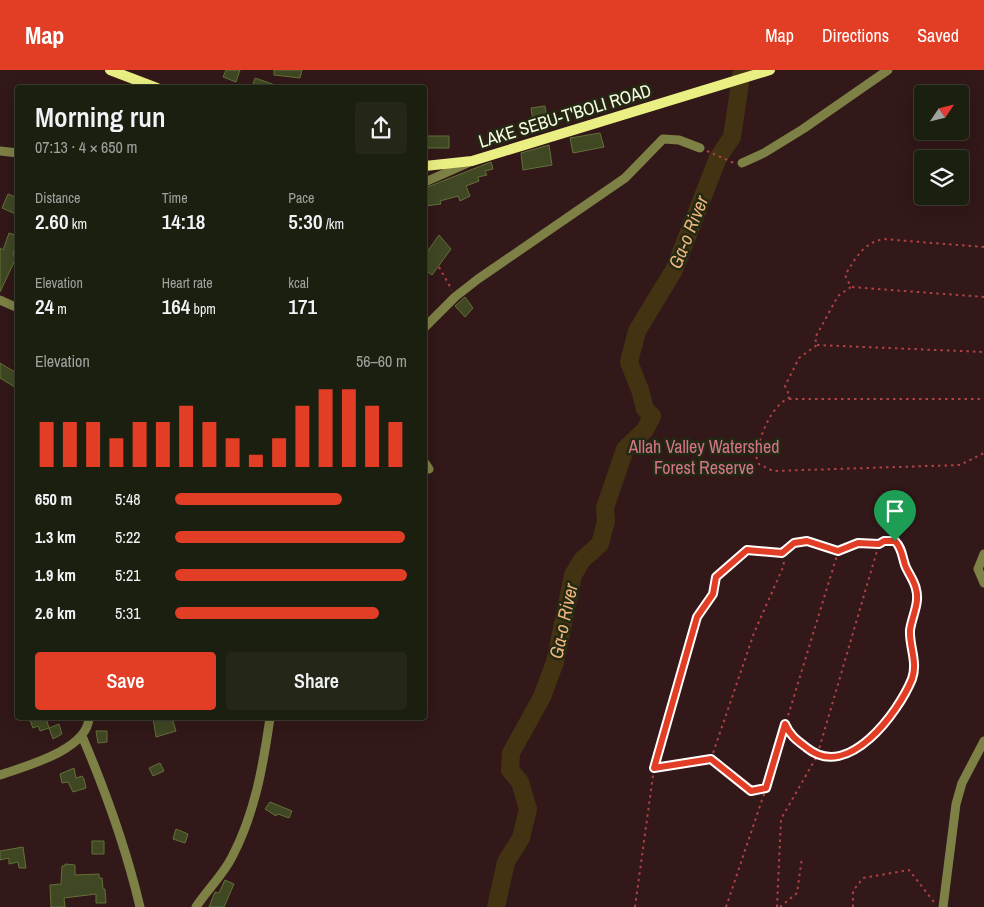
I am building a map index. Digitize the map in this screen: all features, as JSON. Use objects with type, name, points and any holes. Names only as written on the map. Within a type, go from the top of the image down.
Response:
[{"type":"main road","points":[[110,70],[149,85]]},
{"type":"main road","name":"LAKE SEBU-T'BOLI ROAD","points":[[427,166],[472,161],[770,70]]},
{"type":"street","points":[[742,163],[796,133],[888,70]]},
{"type":"street","points":[[427,325],[455,297],[625,178],[663,139],[679,140],[700,148]]},
{"type":"street","points":[[0,151],[15,153]]},
{"type":"street","points":[[427,181],[472,161]]},
{"type":"street","points":[[0,300],[15,307]]},
{"type":"street","points":[[984,554],[978,569],[984,583]]},
{"type":"street","points":[[0,775],[32,764],[64,749],[82,736],[88,720]]},
{"type":"street","points":[[196,907],[228,864],[243,834],[256,797],[270,720]]},
{"type":"street","points":[[82,736],[99,776],[127,854],[140,907]]},
{"type":"street","points":[[943,907],[958,797],[962,783],[984,741]]},
{"type":"path","points":[[700,148],[728,162],[742,163]]},
{"type":"path","points":[[851,287],[845,275],[862,248],[873,242],[883,239],[984,247]]},
{"type":"path","points":[[439,267],[455,297]]},
{"type":"path","points":[[817,345],[815,338],[838,296],[851,287],[984,297]]},
{"type":"path","points":[[787,398],[790,397],[784,386],[799,358],[817,345],[984,352]]},
{"type":"path","points":[[984,399],[787,398],[779,403],[772,412],[755,454],[759,464],[773,472],[960,465],[984,452]]},
{"type":"path","points":[[635,907],[654,768],[697,617],[713,594],[716,577],[747,550],[782,553],[794,543],[807,541],[838,551],[858,543],[879,544],[884,541],[895,541],[900,546],[906,567],[916,588],[917,598],[910,631],[914,664],[912,678],[884,726],[867,743],[852,751],[824,758],[817,756],[789,734],[785,724]]},
{"type":"path","points":[[776,907],[781,819],[817,756],[879,544]]},
{"type":"path","points":[[726,907],[766,788],[838,551]]},
{"type":"path","points":[[711,759],[754,633],[784,565],[782,553]]},
{"type":"path","points":[[654,768],[711,759],[751,791],[766,788]]},
{"type":"path","points":[[780,907],[797,893],[802,858]]},
{"type":"path","points":[[853,907],[853,891],[863,878],[909,870],[938,907]]},
{"type":"green space","name":"Allah Valley Watershed Forest Reserve","points":[[0,70],[984,70],[984,907],[0,907]]},
{"type":"building","points":[[226,70],[240,70],[236,82],[223,77]]},
{"type":"building","points":[[274,70],[302,70],[300,78],[274,75]]},
{"type":"building","points":[[255,78],[275,85],[253,85]]},
{"type":"building","points":[[545,106],[547,118],[544,118],[545,126],[534,127],[531,108]]},
{"type":"building","points":[[600,133],[604,147],[573,153],[570,138]]},
{"type":"building","points":[[427,136],[449,136],[449,148],[427,148]]},
{"type":"building","points":[[549,145],[552,165],[523,170],[521,153]]},
{"type":"building","points":[[491,162],[493,169],[485,171],[487,175],[478,177],[479,181],[466,186],[470,196],[460,201],[458,196],[440,201],[441,204],[427,206],[427,187]]},
{"type":"building","points":[[8,194],[15,197],[15,214],[2,208]]},
{"type":"building","points":[[9,233],[15,235],[13,255],[15,256],[15,260],[0,292],[0,248],[3,250]]},
{"type":"building","points":[[439,235],[451,249],[432,275],[427,271],[427,252]]},
{"type":"building","points":[[465,297],[473,308],[465,317],[455,306]]},
{"type":"building","points":[[0,363],[15,372],[15,387],[0,378]]},
{"type":"building","points":[[30,720],[47,720],[49,728],[40,731],[38,726],[33,728]]},
{"type":"building","points":[[153,720],[173,720],[176,731],[156,737]]},
{"type":"building","points":[[59,724],[62,734],[53,739],[49,728]]},
{"type":"building","points":[[96,731],[107,731],[107,742],[98,743]]},
{"type":"building","points":[[160,763],[164,771],[153,776],[149,768]]},
{"type":"building","points":[[74,768],[76,778],[82,776],[86,788],[73,792],[68,782],[62,783],[60,774]]},
{"type":"building","points":[[270,802],[292,811],[289,818],[278,814],[276,816],[265,809]]},
{"type":"building","points":[[176,829],[188,834],[185,843],[173,839]]},
{"type":"building","points":[[92,841],[104,841],[104,854],[92,854]]},
{"type":"building","points":[[23,847],[26,868],[19,868],[18,862],[9,864],[9,858],[0,860],[0,851]]},
{"type":"building","points":[[65,864],[75,865],[75,875],[99,874],[99,878],[102,878],[103,889],[105,889],[106,903],[96,903],[96,894],[64,898],[65,907],[51,907],[50,885],[61,884],[62,866],[65,866]]},
{"type":"building","points":[[225,880],[234,884],[224,907],[209,907],[215,892],[219,893]]},
{"type":"waterway","name":"Ga-o River","points":[[496,907],[506,862],[521,838],[528,809],[520,782],[510,770],[511,753],[542,697],[555,662],[573,575],[582,560],[600,544],[606,521],[605,508],[625,449],[645,430],[652,416],[645,409],[629,362],[637,331],[674,270],[718,158],[732,137],[742,70]]},
{"type":"route","points":[[807,541],[838,551],[858,543],[879,544],[884,541],[895,541],[900,546],[906,567],[916,588],[917,598],[910,631],[914,664],[912,678],[884,726],[867,743],[852,751],[824,758],[817,756],[789,734],[785,724],[766,788],[751,791],[711,759],[654,768],[697,617],[713,594],[716,577],[747,550],[782,553],[794,543],[807,541]]}]
